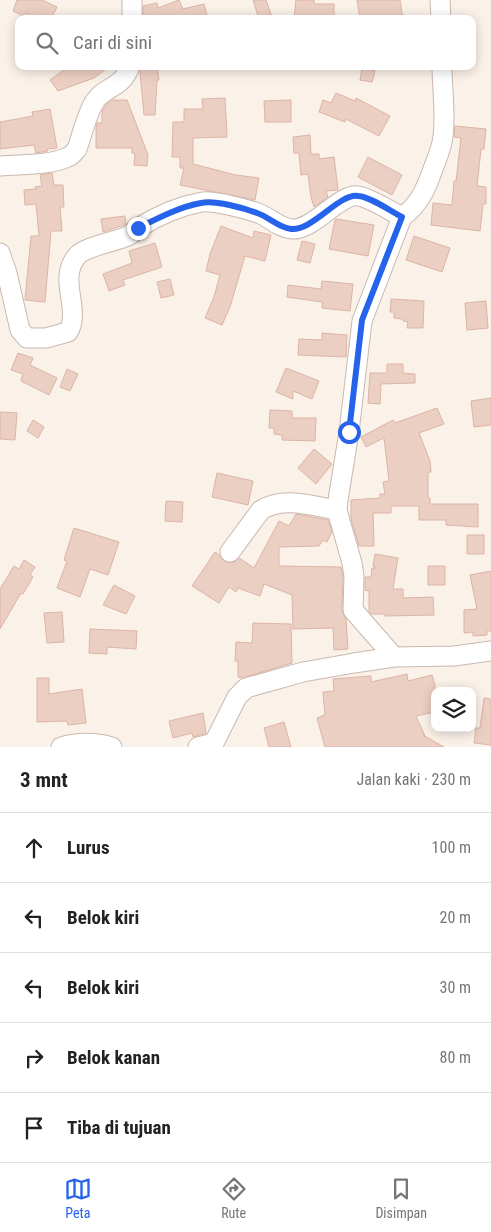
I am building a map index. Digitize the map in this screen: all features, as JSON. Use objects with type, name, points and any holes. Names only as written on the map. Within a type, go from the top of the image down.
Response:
[{"type":"street","points":[[132,0],[132,15]]},
{"type":"street","points":[[440,0],[441,15]]},
{"type":"street","points":[[0,166],[52,161],[69,157],[77,148],[94,102],[123,80],[128,70]]},
{"type":"street","points":[[394,657],[353,610],[353,570],[337,510],[349,432],[362,320],[402,217],[410,212],[423,195],[438,157],[444,126],[442,70]]},
{"type":"street","points":[[0,253],[7,273],[20,330],[27,338],[46,338],[68,332],[71,327],[68,271],[78,254],[130,235],[138,228],[171,212],[202,202],[212,202],[258,213],[292,230],[306,226],[348,197],[356,195],[402,217]]},
{"type":"street","points":[[230,552],[261,510],[267,507],[289,502],[337,510]]},
{"type":"street","points":[[198,747],[214,743],[237,697],[246,688],[303,672],[394,657],[454,656],[491,651]]},
{"type":"street","points":[[61,747],[87,743],[112,747]]},
{"type":"building","points":[[17,0],[42,0],[57,7],[53,15],[29,15],[25,13],[21,15],[13,11]]},
{"type":"building","points":[[179,0],[183,9],[204,4],[207,15],[143,15],[143,6],[157,3],[158,8]]},
{"type":"building","points":[[253,0],[266,0],[271,15],[258,15]]},
{"type":"building","points":[[296,0],[314,0],[314,4],[334,4],[334,15],[294,15]]},
{"type":"building","points":[[357,0],[400,0],[402,15],[359,15]]},
{"type":"building","points":[[64,70],[105,70],[94,78],[58,91],[50,80]]},
{"type":"building","points":[[140,70],[158,70],[159,80],[157,80],[155,115],[144,115]]},
{"type":"building","points":[[362,70],[375,71],[372,82],[360,80]]},
{"type":"building","points":[[336,93],[355,101],[356,98],[390,116],[379,136],[346,119],[345,122],[319,112],[323,100],[331,103]]},
{"type":"building","points":[[225,98],[227,137],[193,138],[193,164],[236,175],[259,178],[255,200],[180,185],[184,168],[180,168],[180,157],[172,157],[173,122],[184,122],[184,109],[203,109],[202,99]]},
{"type":"building","points":[[113,100],[127,100],[148,155],[147,166],[134,165],[135,154],[132,153],[132,148],[96,148],[97,123],[102,123],[102,111]]},
{"type":"building","points":[[291,100],[291,122],[265,122],[264,101]]},
{"type":"building","points":[[50,109],[57,148],[36,153],[34,145],[0,149],[0,122],[33,116],[32,112]]},
{"type":"building","points":[[455,126],[486,129],[484,149],[481,149],[477,186],[486,187],[486,204],[483,204],[480,231],[431,225],[433,203],[452,205],[461,138],[454,137]]},
{"type":"building","points":[[310,135],[311,154],[319,154],[319,159],[334,157],[338,190],[326,191],[328,197],[314,207],[308,174],[301,175],[299,153],[294,153],[293,137]]},
{"type":"building","points":[[368,157],[402,175],[392,195],[358,177]]},
{"type":"building","points":[[52,173],[54,185],[63,185],[64,207],[60,207],[62,231],[51,231],[45,302],[25,300],[31,236],[39,236],[36,204],[25,205],[24,190],[36,189],[35,187],[42,186],[40,175]]},
{"type":"building","points":[[125,216],[126,224],[103,232],[101,219]]},
{"type":"building","points":[[336,219],[374,225],[368,256],[329,249]]},
{"type":"building","points":[[221,226],[253,238],[254,231],[271,235],[265,261],[245,256],[230,307],[222,325],[205,318],[214,297],[220,275],[206,271],[210,254]]},
{"type":"building","points":[[414,236],[450,248],[442,272],[406,260]]},
{"type":"building","points":[[302,241],[315,244],[310,263],[297,260]]},
{"type":"building","points":[[155,243],[162,267],[123,280],[125,285],[109,291],[103,274],[132,263],[129,251]]},
{"type":"building","points":[[170,279],[174,295],[161,298],[157,282]]},
{"type":"building","points":[[322,281],[353,284],[350,311],[322,308],[322,302],[287,297],[288,285],[321,289]]},
{"type":"building","points":[[391,299],[424,301],[423,328],[407,328],[408,322],[403,321],[403,319],[394,318],[394,312],[390,312]]},
{"type":"building","points":[[486,301],[488,328],[467,330],[465,303]]},
{"type":"building","points":[[322,333],[347,335],[346,357],[298,355],[299,339],[322,340]]},
{"type":"building","points":[[18,353],[33,358],[30,365],[57,378],[49,395],[21,381],[23,374],[11,370]]},
{"type":"building","points":[[387,364],[403,364],[403,373],[415,374],[415,383],[381,384],[380,404],[368,403],[370,373],[387,373]]},
{"type":"building","points":[[286,368],[319,381],[312,399],[293,391],[293,399],[276,392]]},
{"type":"building","points":[[67,369],[78,374],[70,391],[60,387]]},
{"type":"building","points":[[491,398],[491,425],[474,427],[471,401]]},
{"type":"building","points":[[437,408],[444,424],[419,433],[430,461],[431,472],[428,472],[428,498],[430,498],[430,504],[478,504],[478,527],[446,525],[446,520],[419,520],[419,506],[391,506],[391,513],[373,513],[374,546],[359,546],[351,519],[351,500],[380,498],[380,494],[385,494],[383,482],[389,481],[384,438],[366,447],[361,437],[393,420],[395,423]]},
{"type":"building","points":[[270,410],[292,411],[292,418],[316,418],[315,441],[282,440],[282,435],[274,434],[274,428],[269,428]]},
{"type":"building","points":[[0,412],[17,413],[15,440],[0,439]]},
{"type":"building","points":[[33,420],[44,427],[38,438],[27,431]]},
{"type":"building","points":[[314,449],[332,464],[316,484],[298,468]]},
{"type":"building","points":[[217,473],[253,481],[248,505],[212,497]]},
{"type":"building","points":[[166,501],[183,502],[182,522],[165,521]]},
{"type":"building","points":[[296,514],[328,520],[332,532],[327,542],[323,540],[319,546],[279,547],[279,566],[341,567],[343,577],[342,610],[346,619],[348,649],[334,650],[333,628],[293,629],[292,595],[264,584],[260,596],[238,588],[236,592],[229,587],[219,603],[192,586],[215,552],[224,561],[234,562],[239,558],[254,568],[279,521],[289,526]]},
{"type":"building","points":[[74,528],[119,542],[108,575],[90,569],[80,597],[57,588],[67,561],[64,560]]},
{"type":"building","points":[[467,535],[484,535],[484,554],[467,554]]},
{"type":"building","points":[[375,554],[398,558],[393,589],[403,589],[403,598],[433,597],[434,615],[385,616],[385,614],[371,614],[369,611],[369,591],[365,590],[365,577],[371,577],[372,568],[376,568],[373,566]]},
{"type":"building","points":[[24,560],[35,567],[30,575],[33,577],[23,594],[21,593],[0,629],[0,589],[14,566],[19,569]]},
{"type":"building","points":[[428,566],[445,566],[445,585],[428,585]]},
{"type":"building","points":[[491,571],[491,631],[487,631],[487,635],[473,636],[473,632],[464,633],[464,610],[477,609],[470,575]]},
{"type":"building","points":[[114,585],[135,596],[126,614],[103,605]]},
{"type":"building","points":[[62,612],[64,642],[47,643],[44,613]]},
{"type":"building","points":[[253,623],[291,624],[292,663],[242,678],[238,677],[238,661],[235,661],[236,642],[252,643]]},
{"type":"building","points":[[90,629],[137,631],[136,649],[107,647],[107,654],[89,653]]},
{"type":"building","points":[[407,674],[408,681],[432,675],[435,687],[431,687],[431,713],[416,716],[425,736],[423,735],[444,747],[325,747],[317,718],[325,715],[323,692],[334,691],[333,679],[371,676],[371,682]]},
{"type":"building","points":[[37,678],[49,678],[49,694],[82,689],[86,723],[68,725],[67,721],[37,722]]},
{"type":"building","points":[[484,698],[491,699],[491,745],[474,743],[476,728],[480,728]]},
{"type":"building","points":[[203,713],[206,733],[193,737],[192,733],[173,738],[169,721]]},
{"type":"building","points":[[284,722],[291,747],[269,747],[264,728]]},
{"type":"route","points":[[138,228],[171,212],[202,202],[212,202],[258,213],[292,230],[306,226],[348,197],[356,195],[402,217],[362,320],[349,432]]}]
